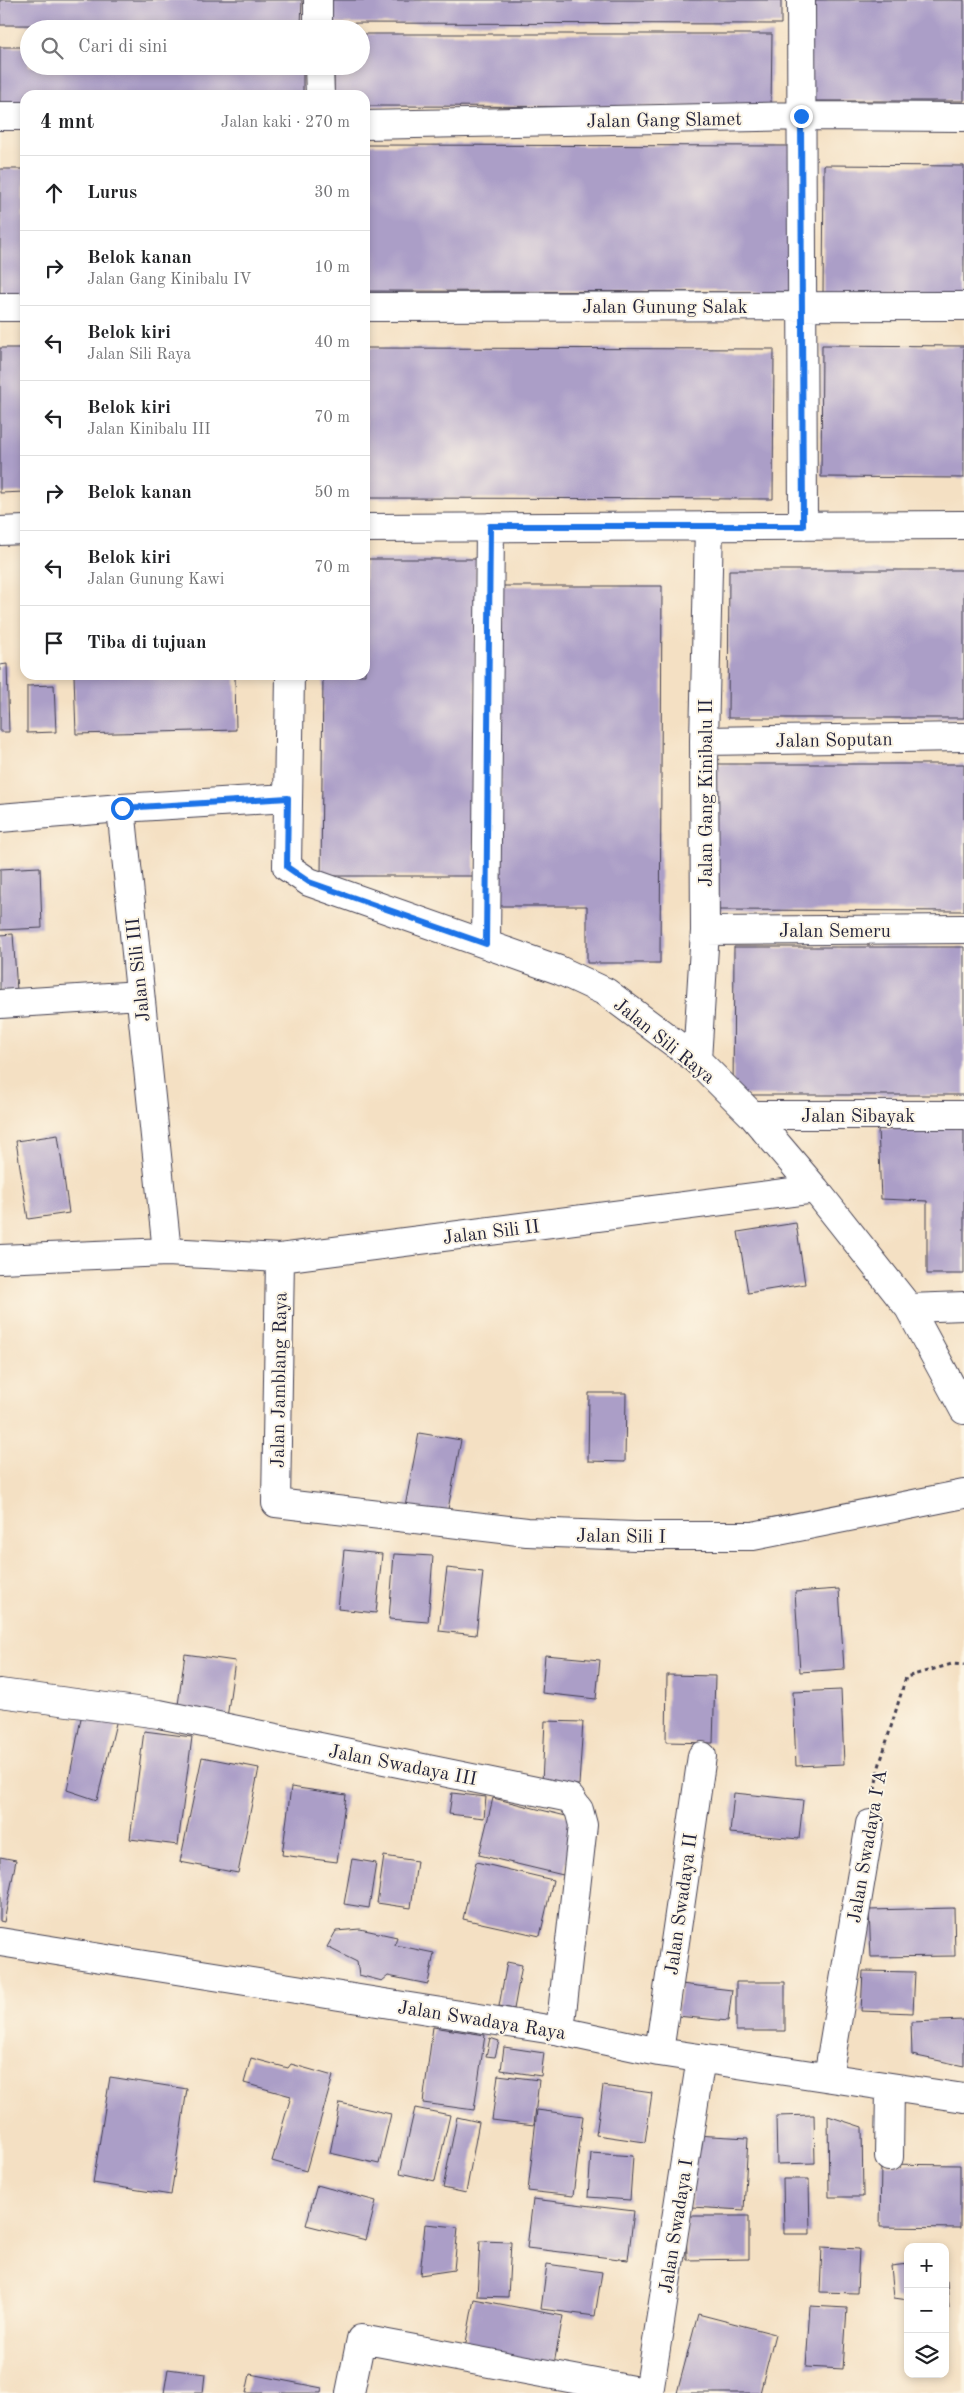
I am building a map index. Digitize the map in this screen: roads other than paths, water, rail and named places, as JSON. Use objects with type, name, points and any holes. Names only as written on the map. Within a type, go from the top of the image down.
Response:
[{"type":"street","points":[[318,0],[318,20]]},
{"type":"street","points":[[801,0],[803,526]]},
{"type":"street","points":[[319,75],[320,90]]},
{"type":"street","points":[[0,116],[20,116]]},
{"type":"street","name":"Jalan Gang Slamet","points":[[370,125],[801,116],[964,117]]},
{"type":"street","name":"Jalan Gunung Salak","points":[[370,307],[964,306]]},
{"type":"street","points":[[0,307],[20,307]]},
{"type":"street","points":[[370,528],[964,525]]},
{"type":"street","points":[[486,944],[490,526]]},
{"type":"street","name":"Jalan Gang Kinibalu II","points":[[697,1060],[705,931],[704,740],[709,526]]},
{"type":"street","points":[[0,531],[20,530]]},
{"type":"street","points":[[0,818],[122,808],[288,798],[290,680]]},
{"type":"street","name":"Jalan Soputan","points":[[704,740],[964,737]]},
{"type":"street","name":"Jalan Sili Raya","points":[[288,798],[287,867],[309,882],[559,970],[606,992],[697,1060],[752,1116],[815,1189],[909,1308],[964,1410]]},
{"type":"street","name":"Jalan Sili III","points":[[122,808],[167,1252]]},
{"type":"street","name":"Jalan Semeru","points":[[705,931],[964,929]]},
{"type":"street","points":[[0,1004],[140,995]]},
{"type":"street","name":"Jalan Sibayak","points":[[752,1116],[964,1115]]},
{"type":"street","name":"Jalan Sili II","points":[[0,1259],[167,1252],[280,1258],[815,1189]]},
{"type":"street","name":"Jalan Jamblang Raya","points":[[276,1503],[280,1258]]},
{"type":"street","points":[[909,1308],[964,1306]]},
{"type":"street","name":"Jalan Sili I","points":[[276,1503],[527,1532],[635,1536],[753,1536],[964,1494]]},
{"type":"street","name":"Jalan Swadaya III","points":[[0,1693],[159,1714],[570,1798],[579,1810],[583,1825],[560,2031]]},
{"type":"street","name":"Jalan Swadaya II","points":[[659,2052],[702,1756]]},
{"type":"street","name":"Jalan Swadaya I A","points":[[828,2077],[870,1824]]},
{"type":"street","name":"Jalan Swadaya Raya","points":[[0,1942],[560,2031],[659,2052],[964,2098]]},
{"type":"street","name":"Jalan Swadaya I","points":[[649,2393],[701,2058]]},
{"type":"street","points":[[889,2157],[890,2087]]},
{"type":"street","points":[[350,2393],[361,2339],[649,2393]]}]
